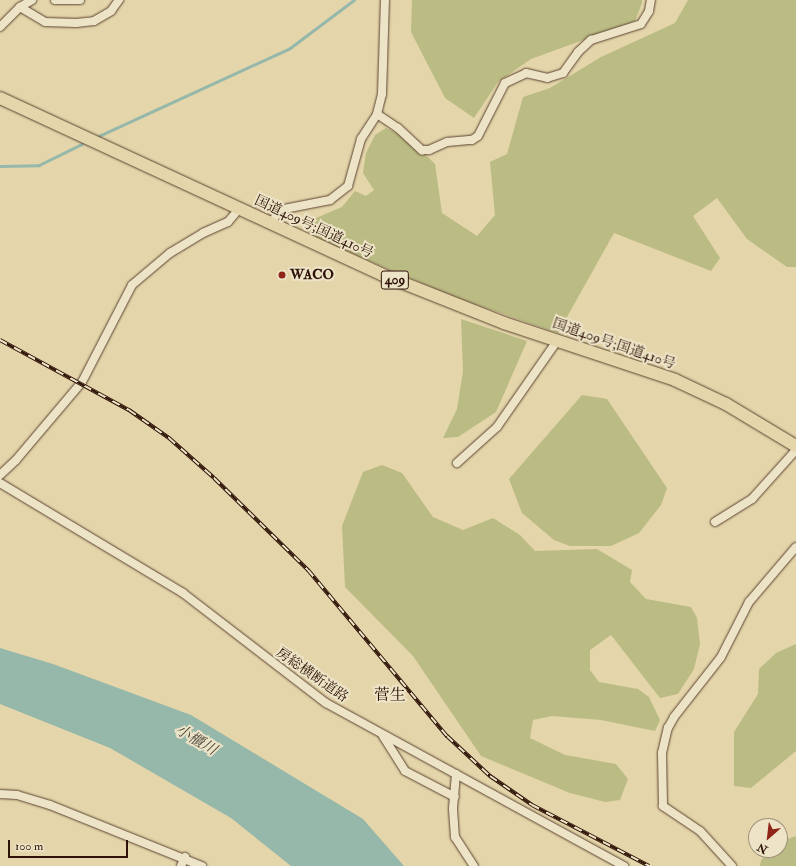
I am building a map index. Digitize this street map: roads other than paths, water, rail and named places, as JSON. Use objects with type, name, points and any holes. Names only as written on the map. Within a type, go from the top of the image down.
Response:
[{"type":"highway","name":"国道409号;国道410号","points":[[0,98],[382,275],[557,341],[675,380],[726,404],[796,446]]},
{"type":"street","points":[[0,28],[20,7],[32,0]]},
{"type":"street","points":[[55,0],[80,0]]},
{"type":"street","points":[[20,7],[45,22],[76,23],[94,21],[111,11],[119,0]]},
{"type":"street","points":[[271,224],[278,210],[319,203],[341,194],[351,178],[361,139],[377,114],[382,94],[385,0]]},
{"type":"street","points":[[377,114],[398,128],[422,150],[430,150],[447,142],[472,140],[478,136],[504,84],[526,73],[547,78],[554,78],[563,73],[578,52],[591,40],[641,24],[649,11],[651,0]]},
{"type":"street","points":[[0,475],[16,460],[82,382],[132,284],[170,253],[203,233],[228,222],[239,209]]},
{"type":"street","points":[[457,463],[497,427],[557,341]]},
{"type":"street","points":[[714,522],[752,499],[796,450]]},
{"type":"street","name":"房総横断道路","points":[[0,483],[182,593],[326,703],[624,866]]},
{"type":"street","points":[[732,866],[700,831],[663,806],[662,753],[668,728],[674,717],[721,657],[749,602],[796,547]]},
{"type":"street","points":[[383,735],[405,771],[455,797]]},
{"type":"street","points":[[456,774],[455,837],[474,866]]},
{"type":"street","points":[[0,794],[17,795],[50,805],[186,857],[202,866]]},
{"type":"street","points":[[181,866],[186,857]]},
{"type":"water","name":"小櫃川","points":[[0,648],[53,664],[191,715],[363,819],[404,866],[291,866],[231,818],[110,748],[0,704]]},
{"type":"waterway","points":[[99,136],[290,48],[354,0]]},
{"type":"waterway","points":[[0,166],[39,165],[82,144]]},
{"type":"railway","points":[[0,340],[129,410],[169,438],[214,478],[308,570],[447,736],[490,776],[532,805],[649,866]]},
{"type":"place","name":"WACO","points":[[282,275]]},
{"type":"district","name":"菅生","points":[[390,695]]}]
